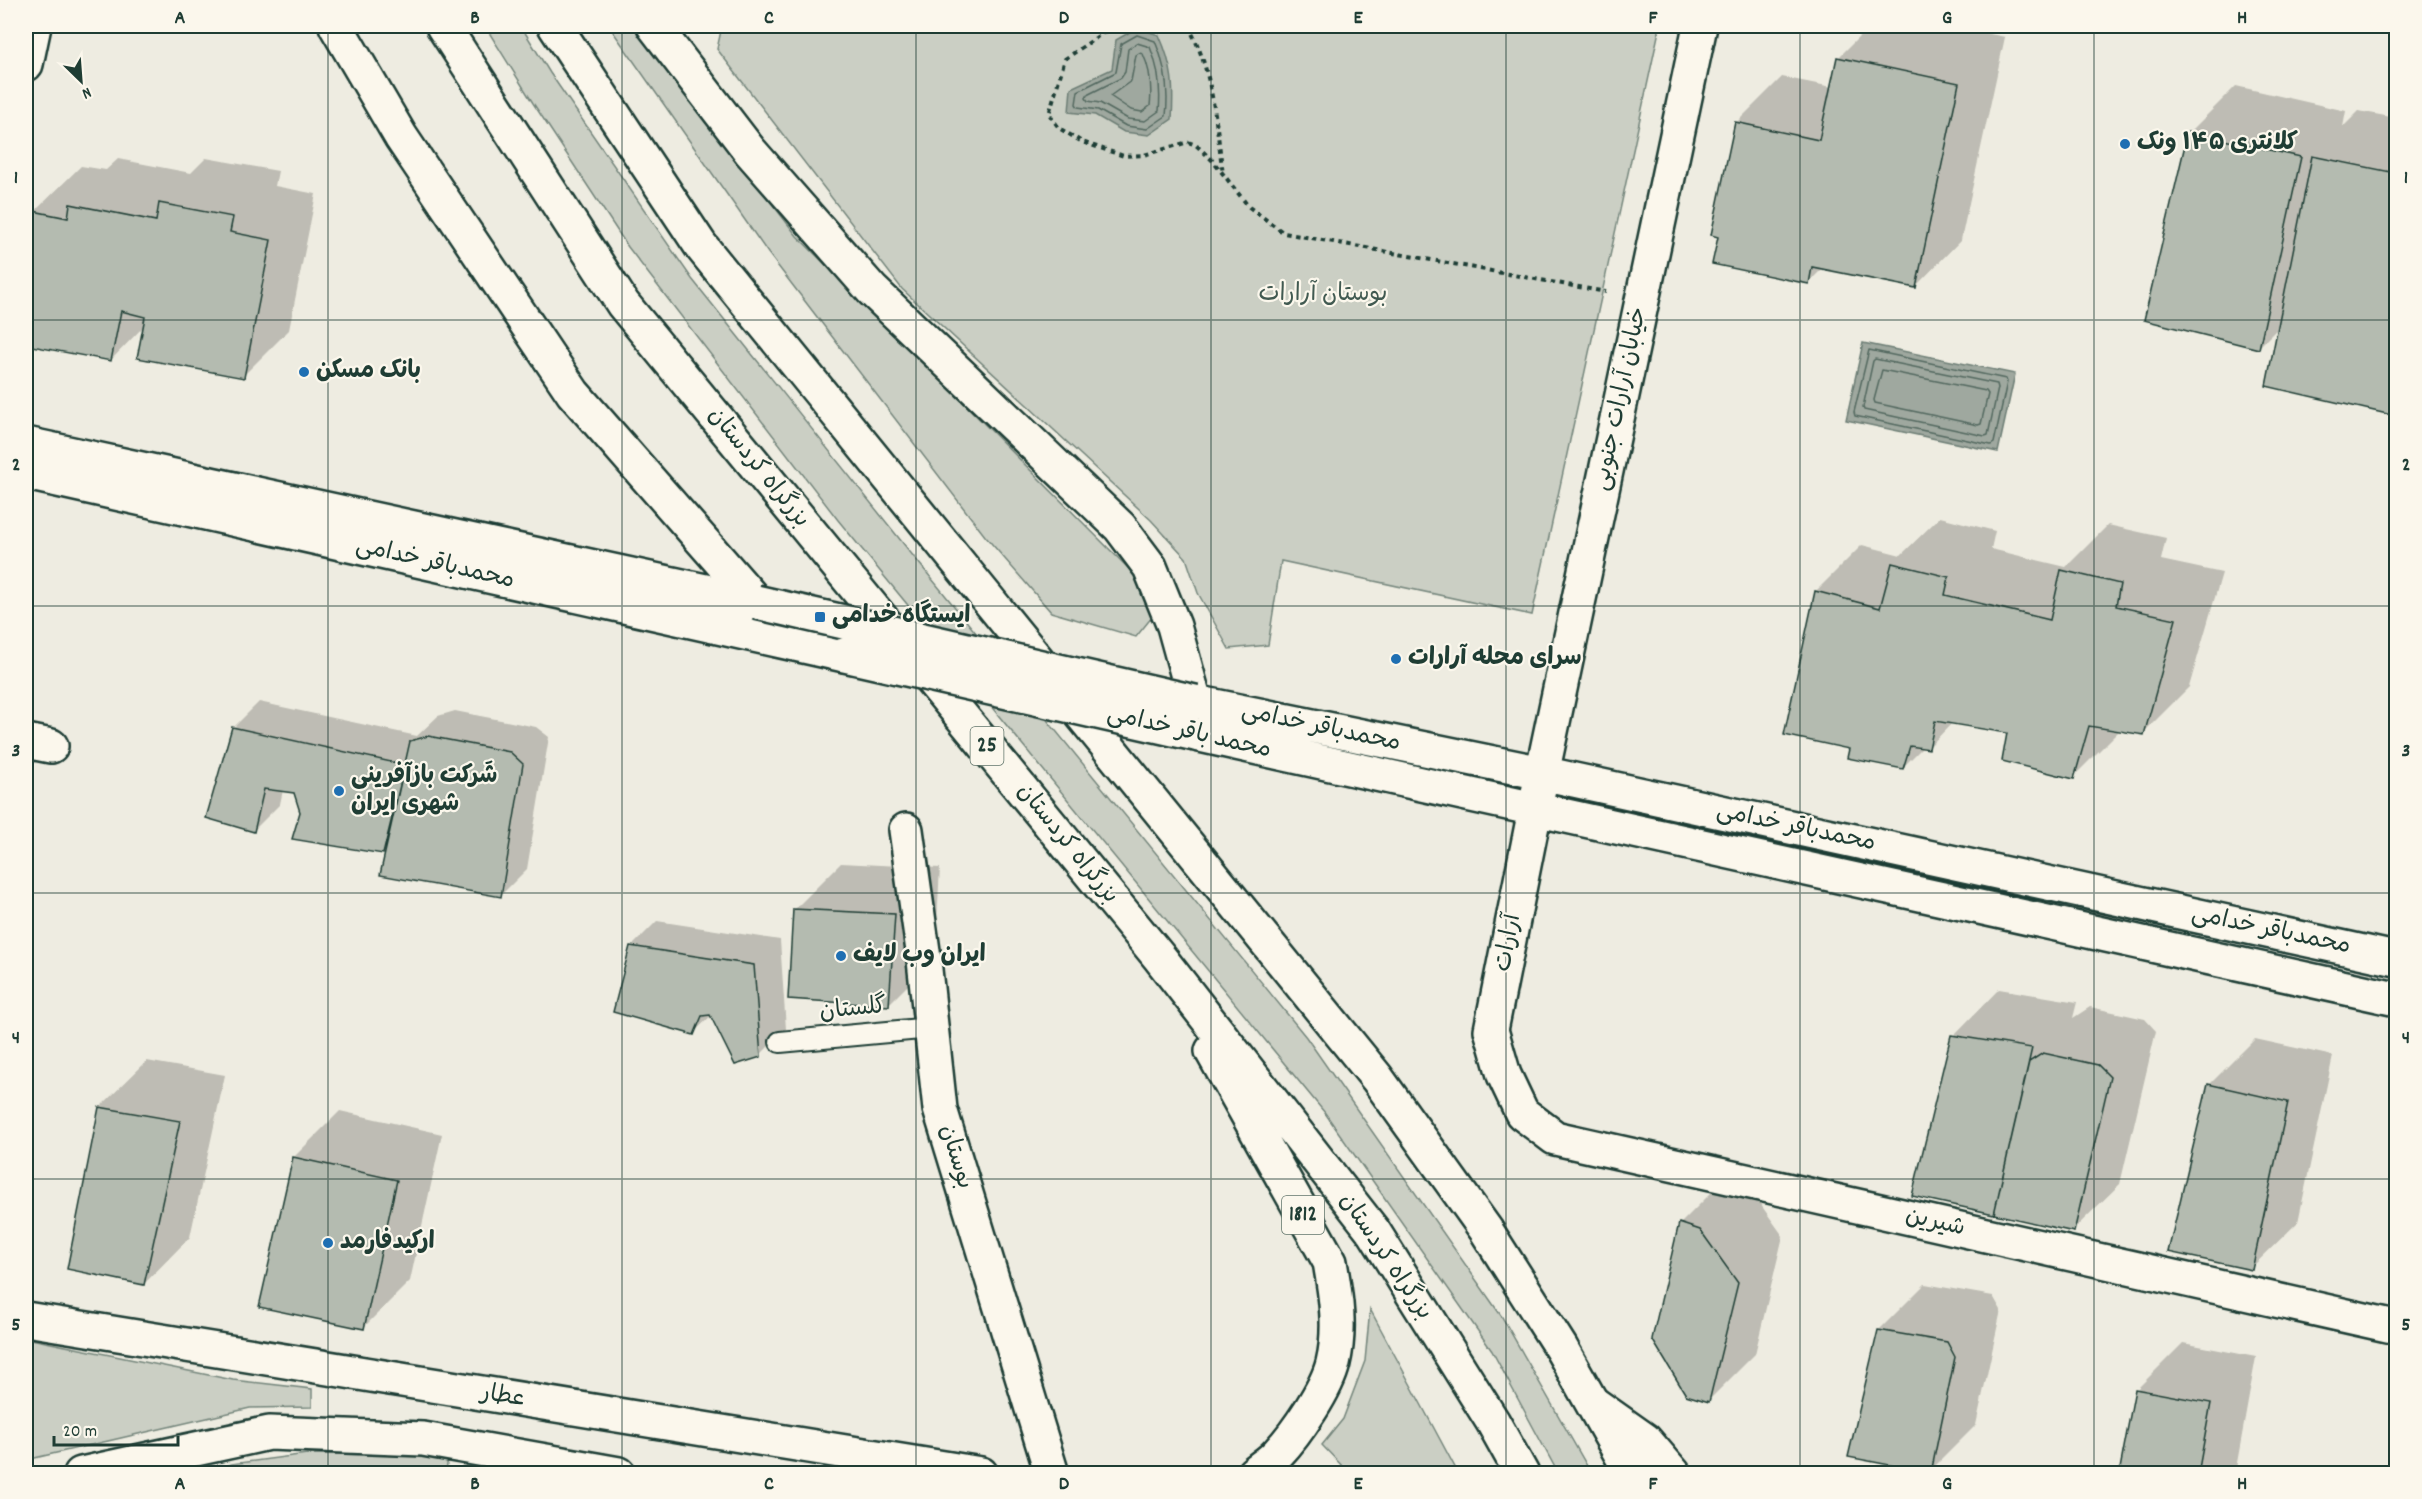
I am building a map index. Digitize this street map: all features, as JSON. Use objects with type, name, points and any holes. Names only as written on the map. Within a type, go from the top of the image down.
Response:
[{"type":"main road","points":[[26,64],[34,26]]},
{"type":"main road","points":[[336,26],[401,137],[573,393],[756,602]]},
{"type":"main road","name":"بزرگراه کردستان","points":[[443,26],[623,304],[1160,958],[1374,1232],[1493,1422],[1522,1473]]},
{"type":"main road","points":[[555,26],[701,246],[1377,1078],[1486,1230],[1594,1404],[1632,1473]]},
{"type":"main road","points":[[654,26],[750,151],[872,290],[1120,527],[1150,567],[1174,626],[1195,718]]},
{"type":"main road","name":"خیابان آرارات جنوبی","points":[[1535,810],[1700,26]]},
{"type":"main road","name":"محمدباقر خدامی","points":[[27,464],[756,602]]},
{"type":"main road","name":"محمدباقر خدامی","points":[[27,464],[844,655]]},
{"type":"main road","name":"محمد باقر خدامی","points":[[756,602],[1535,810]]},
{"type":"main road","name":"محمد باقر خدامی","points":[[844,655],[1132,704]]},
{"type":"main road","name":"محمدباقر خدامی","points":[[1195,718],[1542,773],[2397,958]]},
{"type":"main road","name":"محمدباقر خدامی","points":[[1535,810],[2397,999]]},
{"type":"main road","name":"آرارات","points":[[1504,1075],[1491,1030],[1535,810]]},
{"type":"main road","name":"بوستان","points":[[906,830],[940,1108],[1052,1473]]},
{"type":"main road","name":"1812","points":[[1160,958],[1330,1262],[1337,1301],[1337,1333],[1333,1365],[1317,1400],[1278,1454],[1252,1473]]},
{"type":"main road","name":"شیرین","points":[[1504,1075],[1522,1113],[1555,1138],[2397,1327]]},
{"type":"main road","name":"عطار","points":[[26,1319],[981,1473]]},
{"type":"main road","points":[[1594,1404],[1645,1440],[1674,1473]]},
{"type":"main road","points":[[81,1473],[269,1433],[423,1439],[619,1473]]},
{"type":"lane","name":"گلستان","points":[[780,1042],[931,1028]]},
{"type":"path","points":[[1101,26],[1105,32]]},
{"type":"path","points":[[1113,26],[1065,59],[1049,114],[1059,128],[1082,142],[1124,156],[1144,155],[1188,142],[1196,146],[1249,207],[1284,233],[1642,299]]},
{"type":"path","points":[[1188,26],[1194,35],[1211,92],[1223,175]]},
{"type":"green space","points":[[485,26],[521,26],[550,73],[692,279],[914,557],[1306,1037],[1502,1317],[1591,1473],[1558,1473],[1492,1351],[1325,1113],[838,520],[628,247]]},
{"type":"green space","points":[[609,26],[634,26],[797,236],[1147,587],[1156,612],[1136,637],[1051,612],[985,536],[768,253]]},
{"type":"green space","name":"بوستان آرارات","points":[[722,26],[1660,26],[1532,615],[1281,561],[1268,645],[1229,649],[1198,593],[1186,558],[1151,520],[902,289],[717,49]]},
{"type":"green space","points":[[1370,1309],[1458,1473],[1349,1473],[1322,1445],[1343,1419],[1365,1361]]},
{"type":"green space","points":[[26,1338],[233,1380],[312,1389],[312,1407],[250,1408],[26,1460]]},
{"type":"green space","points":[[307,1454],[448,1455],[446,1473],[198,1474],[232,1464]]},
{"type":"water","points":[[1137,28],[1159,35],[1164,46],[1171,77],[1172,119],[1149,135],[1124,132],[1095,115],[1069,112],[1071,88],[1112,69],[1116,40]]},
{"type":"water","points":[[1863,343],[2015,374],[1998,452],[1846,420]]},
{"type":"building","points":[[1837,57],[1959,83],[1916,288],[1812,267],[1809,284],[1712,264],[1718,237],[1711,235],[1735,122],[1819,140]]},
{"type":"building","points":[[2188,132],[2301,157],[2259,349],[2144,320]]},
{"type":"building","points":[[2312,156],[2396,173],[2396,416],[2266,386]]},
{"type":"building","points":[[159,203],[233,217],[230,232],[271,240],[244,378],[137,358],[145,317],[121,311],[111,361],[26,345],[26,250],[33,211],[68,218],[70,204],[156,221]]},
{"type":"building","points":[[1892,563],[1949,577],[1945,595],[2050,620],[2061,570],[2120,584],[2116,606],[2176,619],[2144,735],[2089,726],[2074,779],[2002,761],[2007,733],[1935,721],[1929,749],[1910,746],[1903,769],[1847,758],[1849,749],[1784,735],[1815,591],[1880,608]]},
{"type":"building","name":"شَرکت بازآفرینی شهری ایران","points":[[232,727],[405,765],[383,854],[292,839],[300,812],[294,793],[264,789],[254,832],[206,818]]},
{"type":"building","points":[[428,736],[510,752],[523,764],[501,897],[380,875],[410,741]]},
{"type":"building","name":"ایران وب لایف","points":[[793,909],[895,914],[889,1006],[788,999]]},
{"type":"building","points":[[630,946],[754,965],[761,1057],[735,1065],[710,1015],[702,1016],[694,1035],[613,1012]]},
{"type":"building","points":[[1951,1035],[2032,1048],[1994,1214],[1912,1196]]},
{"type":"building","points":[[2043,1053],[2098,1065],[2110,1077],[2074,1232],[1994,1214],[2029,1062]]},
{"type":"building","points":[[2208,1084],[2288,1102],[2252,1270],[2168,1252]]},
{"type":"building","points":[[99,1107],[180,1121],[144,1285],[67,1269]]},
{"type":"building","name":"ارکیدفارمد","points":[[293,1157],[397,1180],[364,1329],[259,1307]]},
{"type":"building","points":[[1679,1223],[1700,1230],[1738,1283],[1709,1402],[1686,1395],[1652,1339]]},
{"type":"building","points":[[1878,1330],[1947,1342],[1955,1357],[1931,1473],[1848,1457]]},
{"type":"building","points":[[2135,1389],[2211,1403],[2198,1474],[2119,1474]]},
{"type":"place","name":"کلانتری ۱۴۵ ونک","points":[[2125,144]]},
{"type":"place","name":"بانک مسکن","points":[[304,372]]},
{"type":"place","name":"ایستگاه خدامی","points":[[820,617]]},
{"type":"place","name":"سرای محله آرارات","points":[[1396,659]]},
{"type":"place","name":"شَرکت بازآفرینی شهری ایران","points":[[339,791]]},
{"type":"place","name":"ایران وب لایف","points":[[841,956]]},
{"type":"place","name":"ارکیدفارمد","points":[[328,1243]]}]
